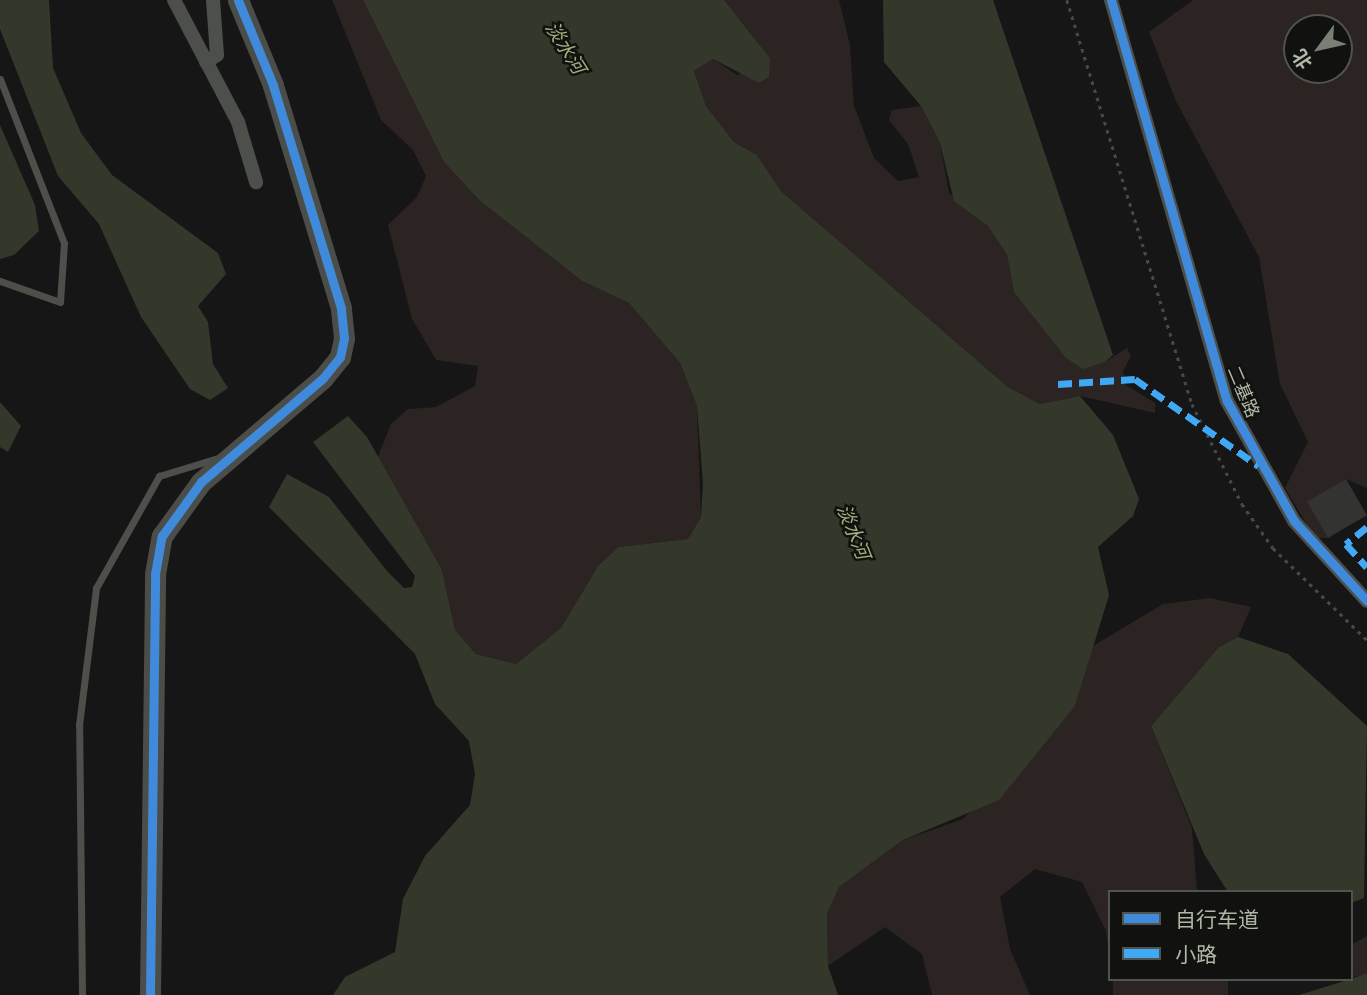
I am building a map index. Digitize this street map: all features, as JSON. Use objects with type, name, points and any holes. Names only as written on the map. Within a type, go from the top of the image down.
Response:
[{"type":"street","points":[[174,0],[238,122],[256,182]]},
{"type":"street","points":[[206,62],[217,55],[213,0]]},
{"type":"street","points":[[150,995],[155,574],[162,536],[180,503],[323,378],[340,357],[344,338],[341,307],[273,85],[238,0]]},
{"type":"street","name":"二基路","points":[[1111,0],[1227,401],[1294,521],[1367,601]]},
{"type":"lane","points":[[0,79],[64,243],[60,302],[0,281]]},
{"type":"lane","points":[[82,995],[79,725],[96,588],[159,476],[189,463],[232,456]]},
{"type":"path","points":[[1067,0],[1192,404],[1241,504],[1273,548],[1367,640]]},
{"type":"shaded area","points":[[332,0],[363,0],[444,162],[479,200],[582,281],[629,303],[680,363],[697,406],[701,517],[688,539],[618,547],[598,566],[561,628],[516,664],[476,654],[455,630],[442,570],[377,459],[391,424],[408,409],[436,407],[475,386],[478,366],[436,360],[412,319],[388,225],[417,197],[426,176],[413,150],[381,120]]},
{"type":"shaded area","points":[[724,0],[839,0],[850,45],[854,106],[874,158],[898,181],[919,177],[908,144],[889,120],[892,110],[921,106],[940,143],[949,193],[988,226],[1007,255],[1014,292],[1105,362],[1127,348],[1131,356],[1123,371],[1126,385],[1155,403],[1155,413],[1080,396],[1040,404],[1008,387],[781,191],[757,155],[734,142],[706,106],[694,71],[713,59],[737,75],[770,58]]},
{"type":"shaded area","points":[[1193,0],[1367,0],[1367,488],[1346,479],[1309,503],[1331,538],[1315,538],[1285,488],[1308,442],[1280,384],[1259,257],[1176,101],[1149,32]]},
{"type":"shaded area","points":[[1210,598],[1251,607],[1238,637],[1219,647],[1151,726],[1192,828],[1197,890],[1108,890],[1108,945],[1106,931],[1082,882],[1035,869],[1000,897],[1010,949],[1030,995],[932,995],[922,954],[885,927],[828,966],[827,914],[839,887],[903,840],[963,819],[1075,706],[1093,646],[1163,604]]},
{"type":"shaded area","points":[[1367,936],[1367,973],[1353,977],[1353,944]]},
{"type":"shaded area","points":[[1113,981],[1228,981],[1228,995],[1113,995]]},
{"type":"water","points":[[0,0],[49,0],[53,68],[81,133],[112,175],[218,253],[226,274],[198,306],[208,322],[213,364],[228,388],[210,400],[190,389],[141,317],[99,224],[58,176],[0,29]]},
{"type":"water","name":"淡水河","points":[[363,0],[724,0],[770,58],[769,77],[759,83],[713,59],[694,71],[706,106],[734,142],[757,155],[781,191],[1008,387],[1040,404],[1080,396],[1113,435],[1139,499],[1133,516],[1098,547],[1109,595],[1075,706],[999,800],[903,840],[839,887],[827,914],[828,966],[838,995],[333,995],[345,977],[395,952],[403,899],[425,856],[470,805],[475,774],[469,741],[435,704],[415,654],[269,507],[287,474],[329,497],[387,571],[404,588],[412,587],[415,576],[313,442],[348,416],[367,437],[442,570],[455,630],[476,654],[516,664],[561,628],[598,566],[618,547],[688,539],[701,517],[703,484],[697,406],[680,363],[629,303],[582,281],[479,200],[444,162]]},
{"type":"water","points":[[883,0],[993,0],[1113,355],[1105,362],[1083,369],[1066,358],[1014,292],[1007,255],[988,226],[954,201],[940,143],[921,106],[884,62]]},
{"type":"water","points":[[0,125],[35,205],[39,231],[14,255],[0,259]]},
{"type":"water","points":[[0,402],[21,426],[8,452],[0,447]]},
{"type":"water","points":[[1238,637],[1288,654],[1367,726],[1364,898],[1353,902],[1353,890],[1227,890],[1204,854],[1151,726],[1219,647]]},
{"type":"water","points":[[1367,973],[1367,995],[1299,995],[1344,981],[1353,981],[1353,978]]},
{"type":"building","points":[[1346,479],[1367,515],[1328,538],[1307,502]]},
{"type":"marked path","points":[[1058,384],[1135,379],[1259,466]]},
{"type":"marked path","points":[[1367,527],[1346,544],[1367,567]]},
{"type":"cycle path","points":[[150,995],[155,574],[162,536],[201,482],[323,378],[340,357],[344,338],[341,308],[273,85],[238,0]]},
{"type":"cycle path","points":[[1111,0],[1227,401],[1294,521],[1367,601]]}]
